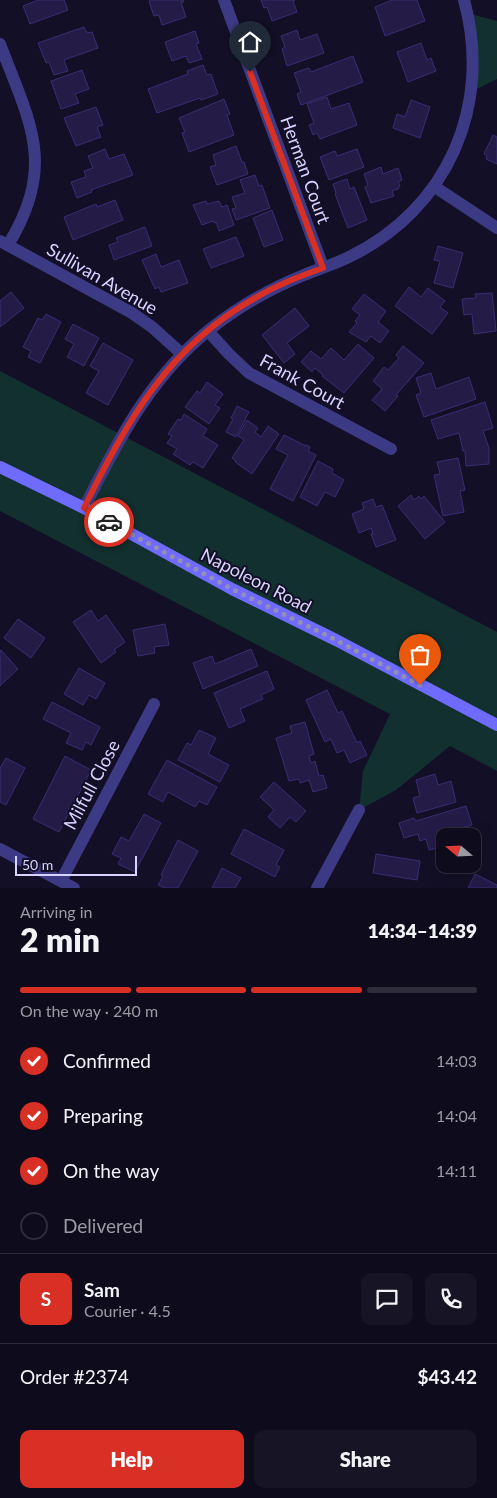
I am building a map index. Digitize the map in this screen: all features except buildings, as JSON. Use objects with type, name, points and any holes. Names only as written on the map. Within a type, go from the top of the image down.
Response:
[{"type":"main road","name":"Napoleon Road","points":[[0,467],[84,508],[232,589],[336,640],[497,726]]},
{"type":"street","name":"Herman Court","points":[[224,0],[323,268]]},
{"type":"street","points":[[84,508],[132,417],[154,386],[182,354],[208,331],[257,296],[348,258],[383,237],[422,202],[435,187],[459,140],[465,124],[471,92],[473,48],[464,0]]},
{"type":"street","points":[[0,44],[30,124],[36,163],[29,204],[22,223],[4,243]]},
{"type":"street","points":[[435,187],[497,228]]},
{"type":"street","name":"Sullivan Avenue","points":[[4,243],[132,313],[152,326],[182,354]]},
{"type":"street","name":"Frank Court","points":[[208,331],[239,365],[254,376],[391,449]]},
{"type":"street","name":"Milfull Close","points":[[61,881],[154,704]]},
{"type":"street","points":[[317,888],[359,810]]},
{"type":"street","points":[[0,849],[74,888]]},
{"type":"green space","points":[[467,13],[497,21],[497,79],[471,92]]},
{"type":"green space","points":[[0,371],[497,632],[497,771],[450,746],[396,790],[359,810],[363,771],[390,714],[0,511]]},
{"type":"way so far","points":[[109,522],[232,589],[336,640],[420,685]]},
{"type":"route","points":[[109,522],[84,508],[124,430],[159,380],[195,342],[257,296],[323,268],[250,72]]}]
